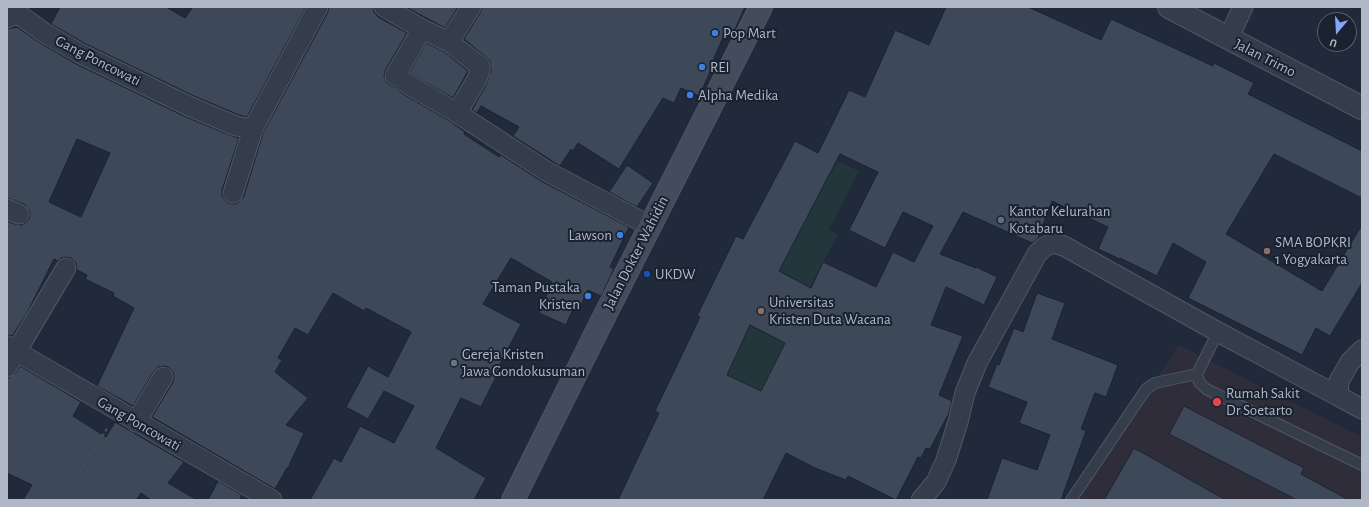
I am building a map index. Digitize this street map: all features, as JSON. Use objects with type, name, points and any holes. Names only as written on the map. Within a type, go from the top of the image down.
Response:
[{"type":"main road","name":"Jalan Dokter Wahidin","points":[[513,500],[761,7]]},
{"type":"street","points":[[233,193],[253,129],[318,7]]},
{"type":"street","points":[[384,7],[422,29],[449,42],[480,66],[480,71],[474,86],[457,113]]},
{"type":"street","points":[[449,42],[472,7]]},
{"type":"street","name":"Jalan Trimo","points":[[1169,7],[1362,108]]},
{"type":"street","points":[[1228,39],[1244,7]]},
{"type":"street","name":"Gang Poncowati","points":[[18,14],[43,32],[81,54],[191,107],[236,126],[253,129]]},
{"type":"street","points":[[422,29],[401,79],[457,113],[546,171],[650,226]]},
{"type":"street","points":[[921,500],[936,482],[946,460],[958,422],[965,392],[977,363],[1038,254],[1044,247],[1054,243],[1064,246],[1218,332],[1362,409]]},
{"type":"street","points":[[10,355],[66,268]]},
{"type":"street","points":[[1338,396],[1339,381],[1350,362],[1362,350]]},
{"type":"street","name":"Gang Poncowati","points":[[10,355],[118,412],[272,500]]},
{"type":"street","points":[[136,422],[163,377]]},
{"type":"lane","points":[[1218,332],[1197,374],[1199,382],[1206,389],[1362,465]]},
{"type":"lane","points":[[1071,500],[1146,389],[1155,383],[1197,374]]},
{"type":"path","points":[[73,482],[118,412]]},
{"type":"shaded area","name":"Rumah Sakit Dr Soetarto","points":[[1179,345],[1362,437],[1362,500],[1077,500]]},
{"type":"green space","points":[[837,161],[859,171],[829,230],[838,235],[810,287],[772,267],[788,253]]},
{"type":"green space","points":[[746,323],[785,343],[761,392],[699,434],[743,340],[738,336]]},
{"type":"building","points":[[60,7],[166,7],[185,18],[193,7],[306,7],[247,117],[196,97],[86,44],[51,24]]},
{"type":"building","points":[[329,7],[373,7],[374,12],[378,17],[407,33],[385,71],[384,76],[389,85],[396,87],[400,92],[451,122],[465,132],[464,134],[499,157],[501,155],[541,181],[629,227],[610,267],[614,269],[601,296],[588,290],[580,307],[575,305],[566,325],[539,313],[552,282],[511,258],[483,304],[521,324],[500,364],[502,365],[481,407],[461,398],[436,448],[486,478],[474,500],[310,500],[334,458],[341,462],[360,426],[394,443],[414,406],[384,391],[368,419],[346,407],[368,366],[388,377],[411,332],[366,308],[364,311],[333,293],[308,335],[295,328],[278,358],[282,360],[275,372],[308,398],[286,425],[304,433],[288,468],[275,489],[152,417],[173,382],[173,372],[168,367],[158,367],[154,371],[133,406],[97,386],[134,308],[113,296],[114,293],[85,279],[87,275],[77,270],[76,263],[71,258],[61,258],[58,261],[54,259],[27,313],[12,336],[7,335],[7,221],[21,225],[29,219],[30,213],[24,204],[7,198],[7,29],[17,27],[37,41],[76,64],[186,117],[239,138],[222,190],[222,196],[225,200],[229,203],[235,204],[244,196],[263,133],[328,12]],"holes":[[[77,139],[110,153],[81,217],[49,202]]]},
{"type":"building","points":[[406,7],[458,7],[445,28]]},
{"type":"building","points":[[482,7],[745,7],[732,36],[725,33],[710,67],[712,68],[699,96],[681,88],[674,103],[663,98],[619,169],[578,143],[573,151],[571,149],[560,166],[513,136],[519,127],[481,106],[477,113],[472,110],[486,85],[491,71],[490,61],[464,39]]},
{"type":"building","points":[[946,7],[1028,7],[1101,40],[1111,19],[1213,66],[1214,63],[1254,83],[1248,94],[1362,151],[1362,198],[1274,154],[1226,234],[1322,291],[1362,225],[1362,283],[1330,336],[1316,328],[1302,355],[1188,298],[1206,262],[1173,243],[1157,276],[1098,249],[1108,227],[1052,201],[1038,238],[1032,243],[963,212],[940,254],[976,267],[997,277],[984,305],[946,287],[931,325],[963,336],[939,395],[952,401],[949,413],[930,449],[926,448],[921,458],[918,457],[896,500],[848,476],[846,480],[815,468],[786,453],[763,500],[618,500],[659,413],[655,411],[700,317],[697,316],[736,236],[743,239],[795,141],[818,153],[849,90],[865,97],[895,30],[929,45]],"holes":[[[840,154],[878,172],[849,230],[885,248],[903,212],[933,226],[914,262],[893,252],[876,287],[823,262],[811,288],[779,271]],[[750,325],[785,343],[761,391],[727,375]]]},
{"type":"building","points":[[426,43],[443,51],[468,71],[453,98],[409,73]]},
{"type":"building","points":[[627,165],[653,183],[637,207],[609,192]]},
{"type":"building","points":[[1037,293],[1065,303],[1052,339],[1118,365],[1106,397],[1095,393],[1081,429],[1086,431],[1061,500],[987,500],[1002,458],[1037,470],[1050,435],[1019,423],[1027,402],[988,387],[1014,328],[1023,332]]},
{"type":"building","points":[[20,366],[81,402],[73,416],[106,437],[115,422],[184,462],[168,483],[197,500],[151,500],[141,493],[136,500],[23,500],[32,485],[7,473],[7,379],[16,373]]},
{"type":"building","points":[[1184,406],[1304,468],[1301,474],[1349,500],[1297,500],[1169,434]]},
{"type":"building","points":[[1134,448],[1226,500],[1104,500]]},
{"type":"building","points":[[218,481],[242,495],[239,500],[208,500]]},
{"type":"place","name":"Pop Mart","points":[[715,33]]},
{"type":"place","name":"REI","points":[[702,67]]},
{"type":"place","name":"Alpha Medika","points":[[690,95]]},
{"type":"place","name":"Kantor Kelurahan Kotabaru","points":[[1001,220]]},
{"type":"place","name":"Lawson","points":[[620,235]]},
{"type":"place","name":"SMA BOPKRI 1 Yogyakarta","points":[[1267,251]]},
{"type":"place","name":"UKDW","points":[[647,274]]},
{"type":"place","name":"Taman Pustaka Kristen","points":[[588,296]]},
{"type":"place","name":"Universitas Kristen Duta Wacana","points":[[761,311]]},
{"type":"place","name":"Gereja Kristen Jawa Gondokusuman","points":[[454,363]]},
{"type":"place","name":"Rumah Sakit Dr Soetarto","points":[[1217,402]]}]
